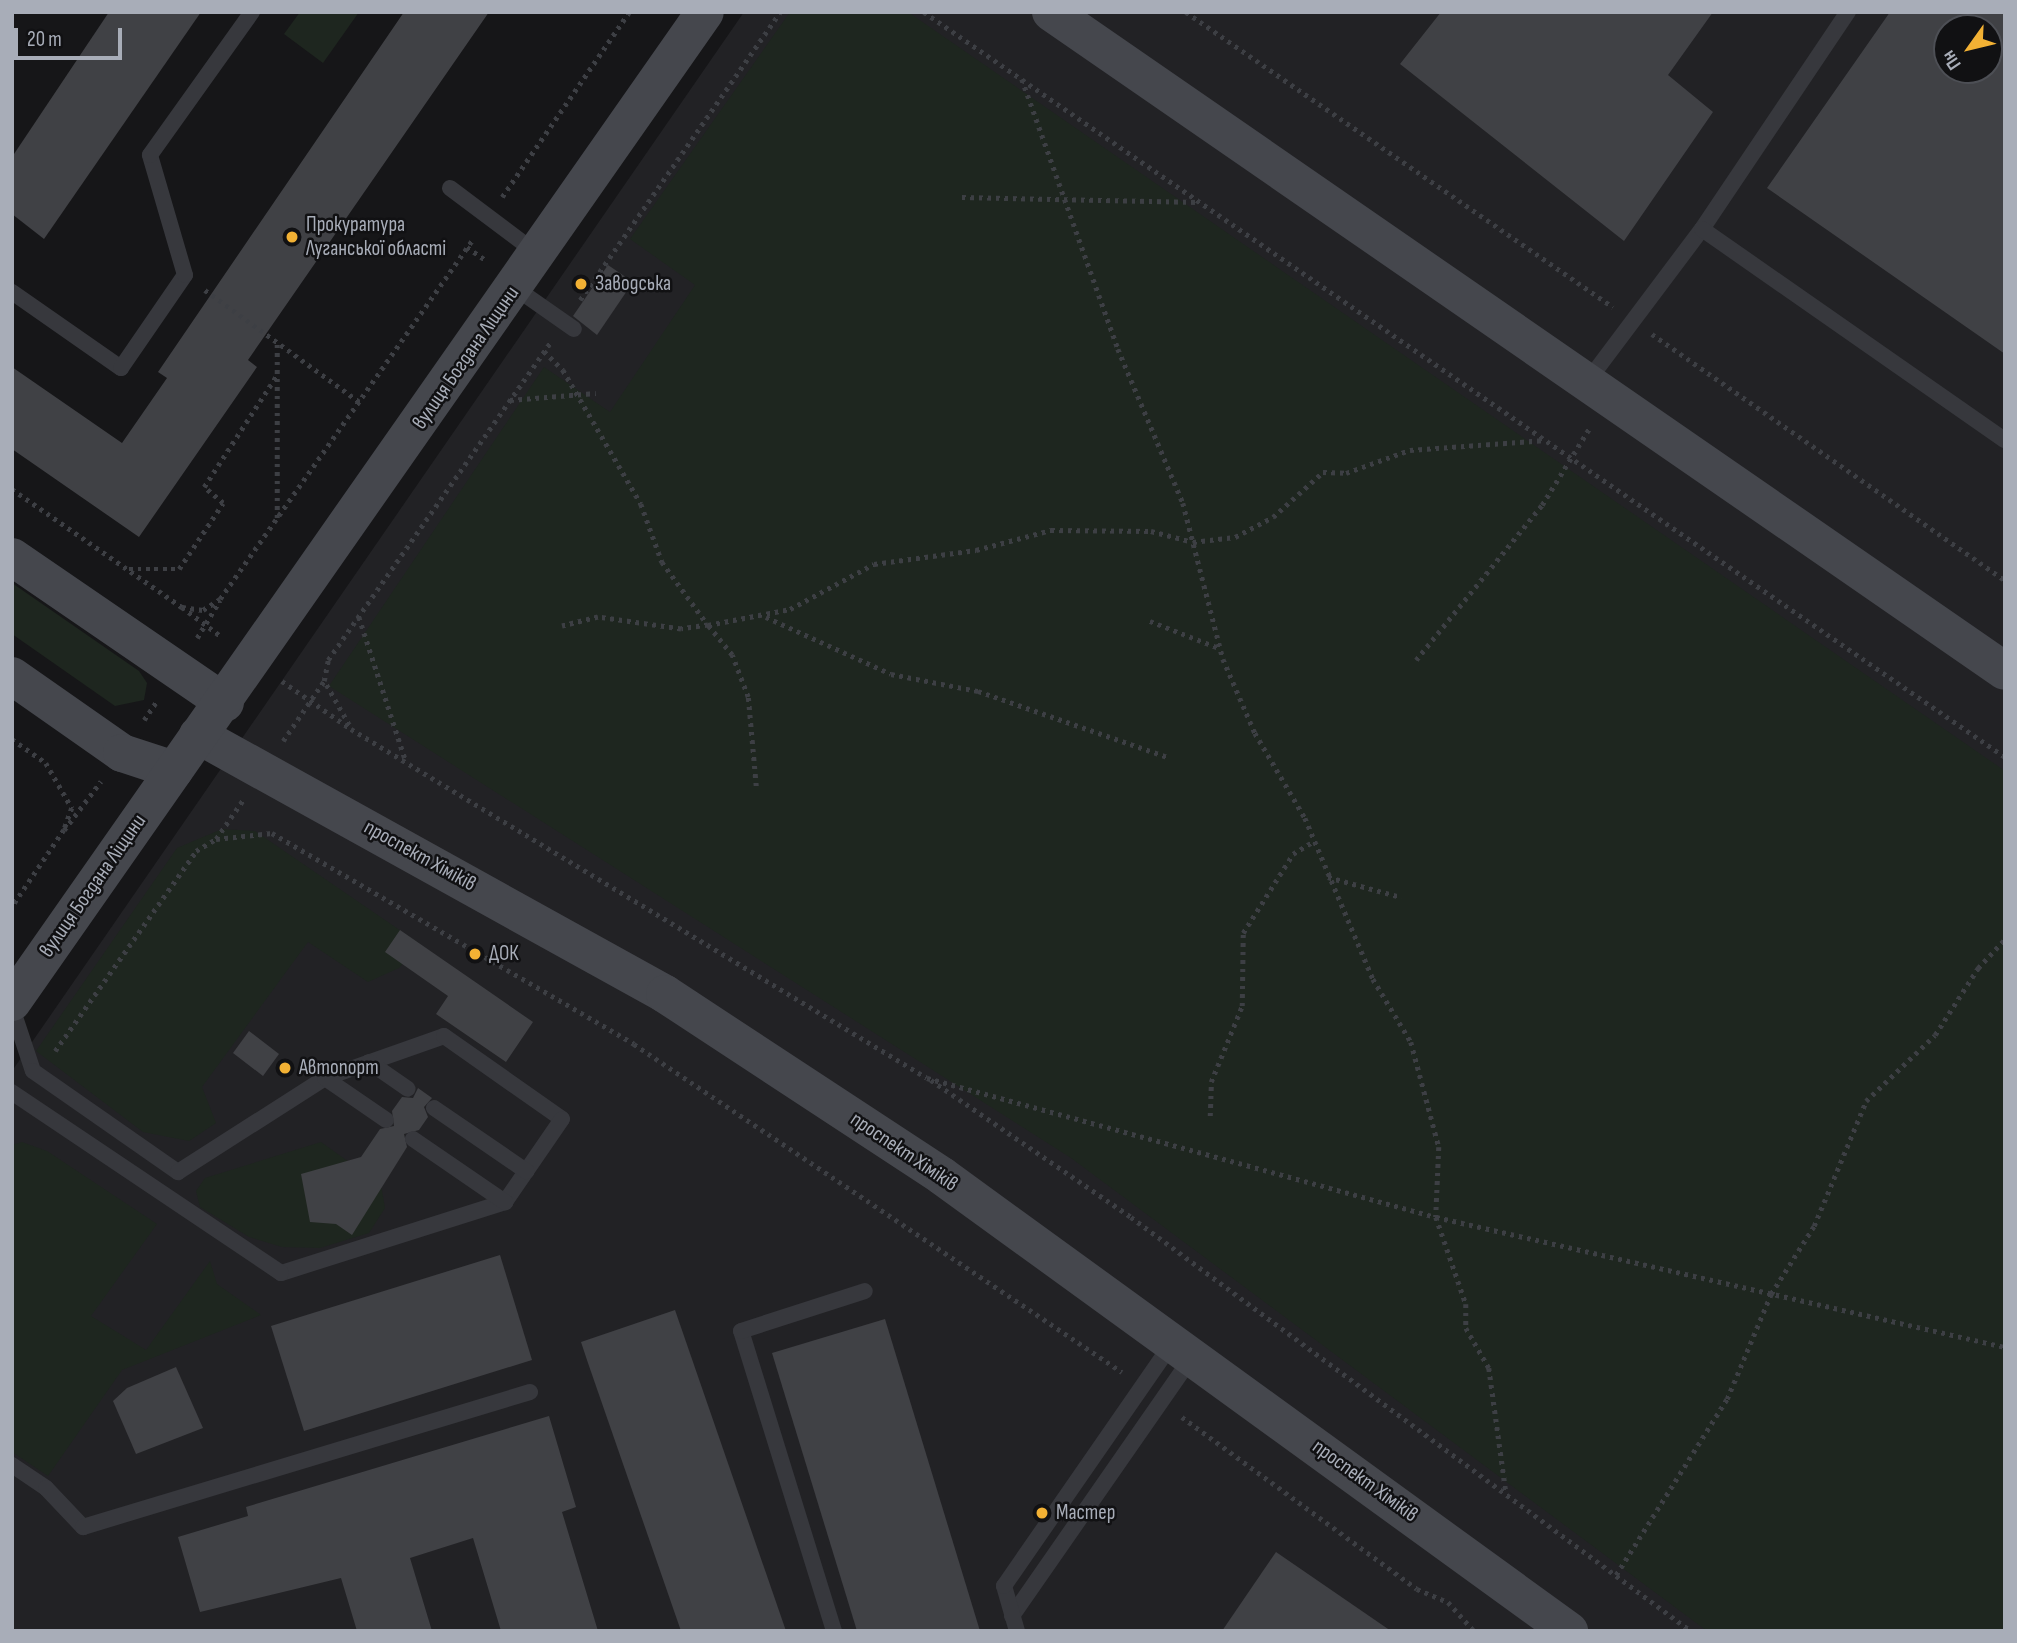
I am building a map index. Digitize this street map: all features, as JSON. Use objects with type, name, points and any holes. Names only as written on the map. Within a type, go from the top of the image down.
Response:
[{"type":"street","name":"вулиця Богдана Ліщини","points":[[12,1002],[198,734],[225,703],[705,12]]},
{"type":"street","points":[[1051,12],[2005,671]]},
{"type":"street","points":[[12,557],[225,703]]},
{"type":"street","points":[[12,676],[122,753],[174,770]]},
{"type":"street","name":"проспект Хіміків","points":[[198,734],[665,995],[942,1176],[1184,1347],[1569,1631]]},
{"type":"lane","points":[[12,292],[121,368],[185,275],[150,155],[252,12]]},
{"type":"lane","points":[[1587,383],[1702,229],[1848,12]]},
{"type":"lane","points":[[450,188],[538,254]]},
{"type":"lane","points":[[1702,229],[2005,440]]},
{"type":"lane","points":[[514,287],[569,326]]},
{"type":"lane","points":[[12,1008],[38,1075],[178,1172],[325,1078],[444,1036],[562,1119],[505,1202],[281,1273],[12,1093]]},
{"type":"lane","points":[[369,1062],[408,1089]]},
{"type":"lane","points":[[325,1078],[386,1120]]},
{"type":"lane","points":[[434,1108],[526,1171]]},
{"type":"lane","points":[[413,1139],[505,1202]]},
{"type":"lane","points":[[834,1631],[741,1331],[865,1290]]},
{"type":"lane","points":[[1015,1624],[1004,1586],[1142,1387],[1184,1347]]},
{"type":"lane","points":[[1015,1624],[1162,1402],[1184,1347]]},
{"type":"lane","points":[[12,1465],[47,1488],[83,1527],[530,1392]]},
{"type":"path","points":[[12,907],[64,830],[122,753],[177,671],[220,599],[360,402],[629,12]]},
{"type":"path","points":[[780,12],[569,326],[544,351],[328,660],[324,681],[351,729],[927,1078],[1131,1217],[1691,1631]]},
{"type":"path","points":[[924,12],[2005,757]]},
{"type":"path","points":[[1186,12],[1625,315]]},
{"type":"path","points":[[1022,79],[1118,349],[1169,463],[1193,542],[1220,648],[1255,733],[1312,842],[1373,979],[1411,1042],[1439,1147],[1436,1217],[1466,1304],[1466,1328],[1489,1368],[1506,1492]]},
{"type":"path","points":[[962,197],[1201,202]]},
{"type":"path","points":[[185,275],[360,402]]},
{"type":"path","points":[[1647,331],[2005,580]]},
{"type":"path","points":[[277,342],[277,519]]},
{"type":"path","points":[[544,351],[641,504],[662,562],[732,655],[748,697],[756,786]]},
{"type":"path","points":[[128,569],[178,569],[223,503],[204,487],[277,375]]},
{"type":"path","points":[[510,400],[596,393]]},
{"type":"path","points":[[562,626],[598,617],[681,629],[765,616],[874,564],[976,550],[1051,530],[1151,531],[1193,542],[1235,537],[1273,517],[1322,472],[1346,472],[1410,450],[1546,440]]},
{"type":"path","points":[[1416,660],[1542,505],[1570,456]]},
{"type":"path","points":[[12,489],[182,607],[203,610],[220,599]]},
{"type":"path","points":[[359,616],[407,762]]},
{"type":"path","points":[[765,616],[891,674],[978,691],[1168,757]]},
{"type":"path","points":[[1150,621],[1220,648]]},
{"type":"path","points":[[12,739],[46,763],[64,789],[72,808],[64,830]]},
{"type":"path","points":[[38,1075],[195,851],[216,839],[272,833],[634,1044],[1142,1387]]},
{"type":"path","points":[[1210,1116],[1211,1082],[1242,1006],[1243,933],[1293,854],[1312,842]]},
{"type":"path","points":[[1328,877],[1401,897]]},
{"type":"path","points":[[1616,1575],[1727,1399],[1772,1294],[1814,1226],[1866,1101],[1935,1035],[1978,968],[2005,939]]},
{"type":"path","points":[[927,1078],[1436,1217],[2005,1347]]},
{"type":"path","points":[[1162,1402],[1417,1589],[1448,1602],[1474,1631]]},
{"type":"shaded area","points":[[300,12],[359,12],[323,63],[284,34]]},
{"type":"shaded area","points":[[744,12],[2005,12],[2005,1631],[12,1631],[12,1071]]},
{"type":"shaded area","points":[[790,12],[908,12],[2005,771],[2005,1631],[1707,1631],[1071,1158],[329,686],[544,367],[610,412],[695,285],[630,239]]},
{"type":"shaded area","points":[[12,583],[139,671],[147,683],[144,700],[115,706],[12,634]]},
{"type":"shaded area","points":[[222,829],[255,831],[420,944],[399,968],[368,982],[308,942],[202,1087],[216,1123],[189,1141],[143,1132],[36,1051],[177,848]]},
{"type":"shaded area","points":[[22,1142],[47,1151],[157,1224],[91,1316],[146,1350],[210,1261],[217,1284],[261,1315],[122,1370],[48,1476],[12,1452],[12,1145]]},
{"type":"shaded area","points":[[321,1142],[381,1185],[385,1208],[369,1233],[320,1248],[282,1247],[249,1237],[200,1207],[196,1191],[205,1178]]},
{"type":"building","points":[[109,12],[201,12],[44,239],[12,214],[12,157]]},
{"type":"building","points":[[404,12],[489,12],[248,360],[257,367],[139,537],[12,449],[12,367],[122,443],[167,378],[158,372]]},
{"type":"building","points":[[1441,12],[1713,12],[1668,75],[1713,112],[1624,241],[1400,64]]},
{"type":"building","points":[[1890,12],[2005,12],[2005,354],[1767,188]]},
{"type":"building","points":[[608,265],[633,282],[597,335],[573,316]]},
{"type":"building","points":[[400,930],[533,1022],[506,1062],[436,1014],[448,996],[385,952]]},
{"type":"building","points":[[249,1031],[279,1054],[263,1076],[233,1053]]},
{"type":"building","points":[[418,1088],[432,1098],[424,1107],[428,1117],[419,1130],[404,1134],[407,1147],[352,1235],[336,1224],[310,1222],[301,1174],[361,1157],[380,1129],[394,1126],[392,1111],[402,1097],[413,1098]]},
{"type":"building","points":[[500,1255],[532,1360],[304,1431],[271,1326]]},
{"type":"building","points":[[675,1310],[786,1631],[681,1631],[588,1363],[581,1342]]},
{"type":"building","points":[[885,1319],[980,1631],[857,1631],[772,1353]]},
{"type":"building","points":[[176,1367],[203,1428],[136,1454],[113,1401],[127,1388]]},
{"type":"building","points":[[549,1416],[576,1507],[562,1512],[598,1631],[501,1631],[473,1538],[410,1558],[432,1631],[357,1631],[341,1578],[200,1612],[178,1537],[248,1516],[246,1507]]},
{"type":"building","points":[[1276,1552],[1391,1631],[1222,1631]]},
{"type":"place","name":"Прокуратура Луганської області","points":[[292,237]]},
{"type":"place","name":"Заводська","points":[[581,284]]},
{"type":"place","name":"ДОК","points":[[475,954]]},
{"type":"place","name":"Автопорт","points":[[285,1068]]},
{"type":"place","name":"Мастер","points":[[1042,1513]]}]
